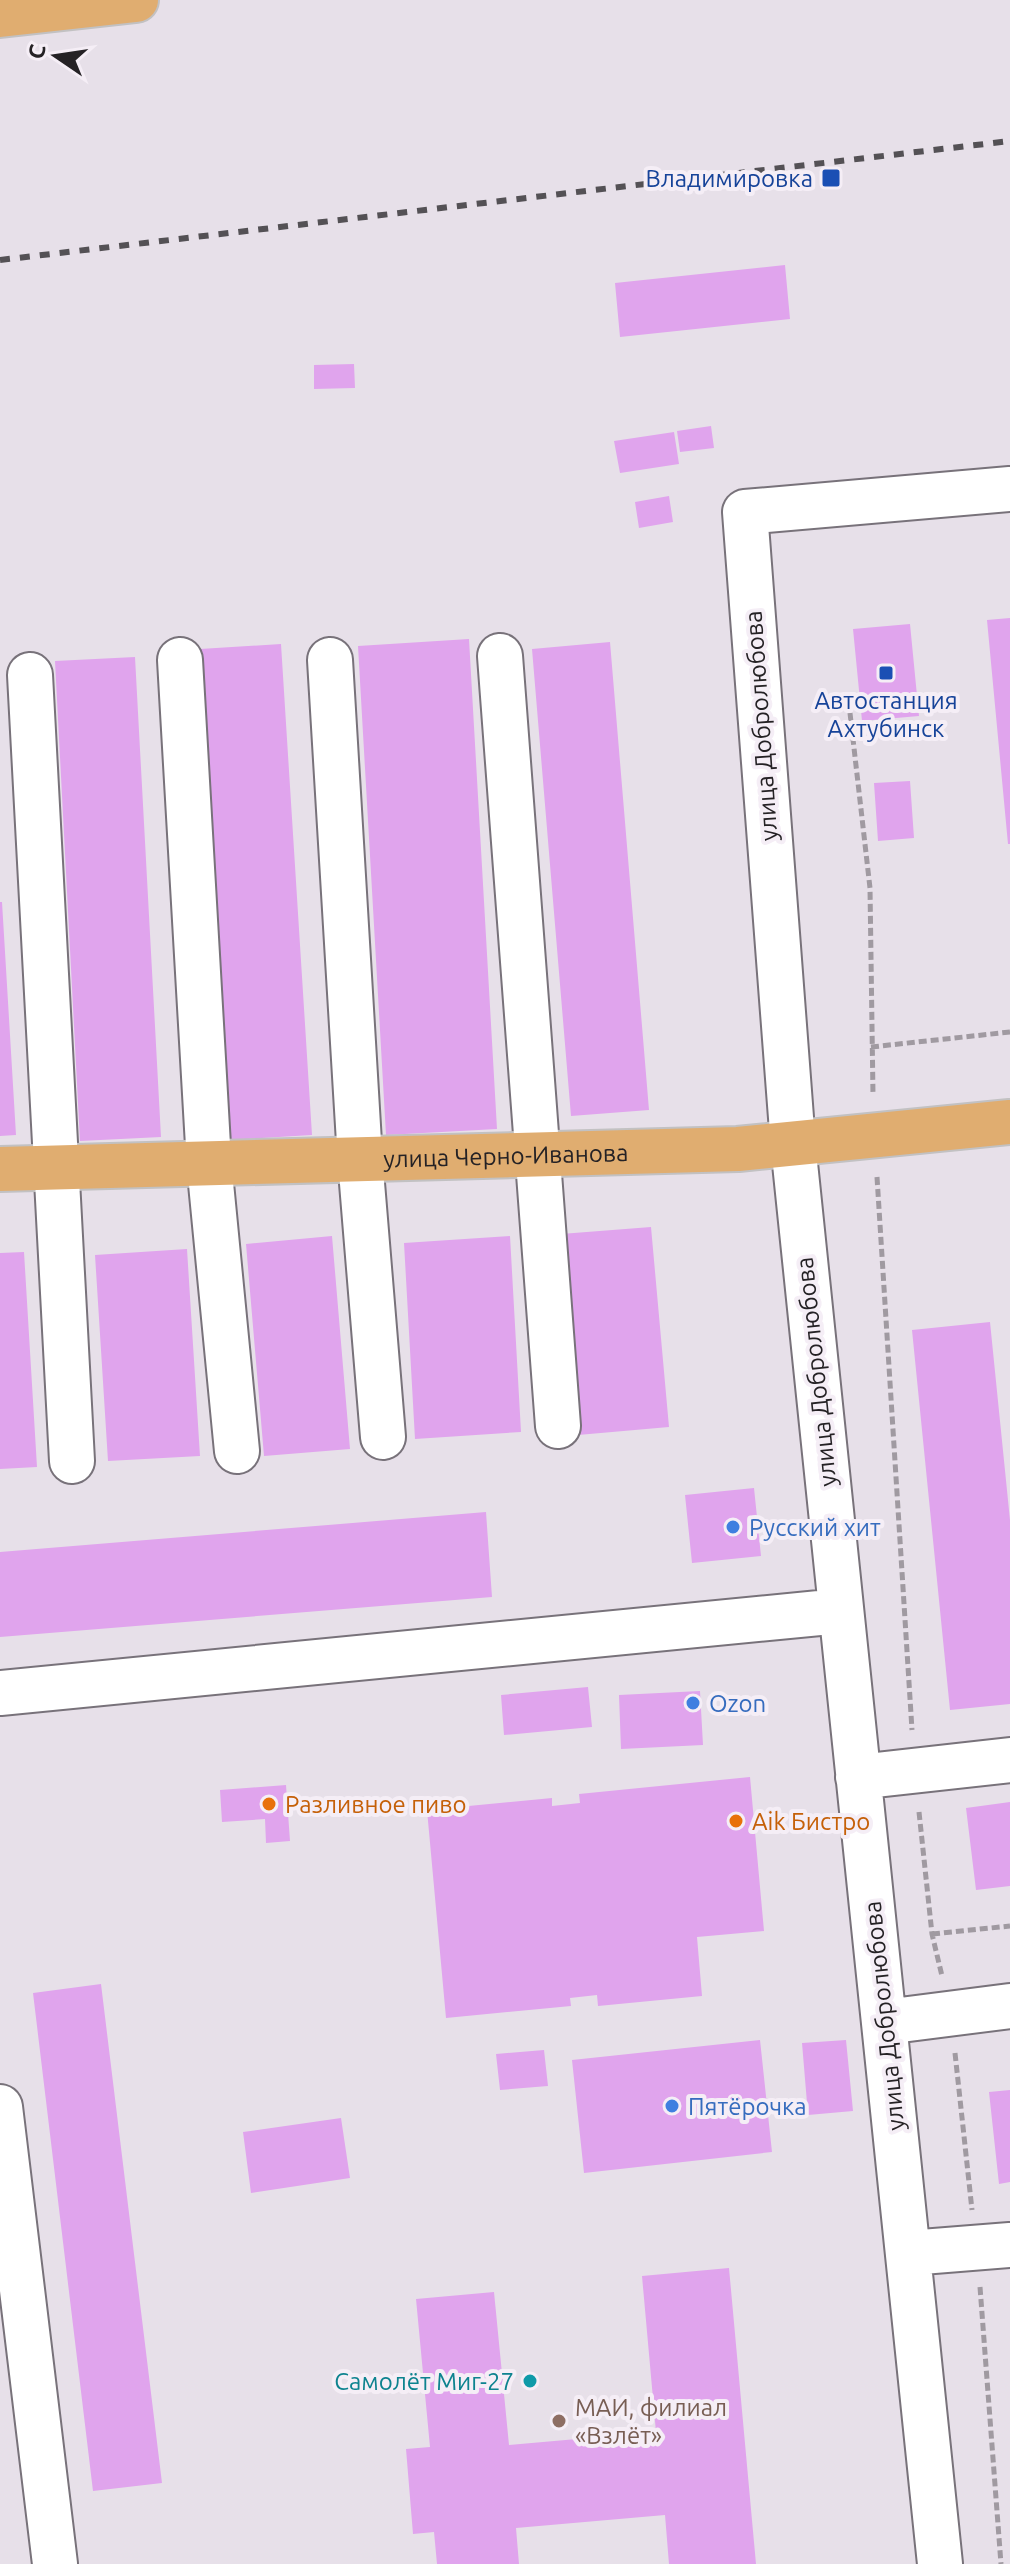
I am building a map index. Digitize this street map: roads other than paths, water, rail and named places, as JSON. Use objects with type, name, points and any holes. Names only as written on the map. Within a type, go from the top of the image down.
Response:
[{"type":"main road","points":[[0,15],[136,0]]},
{"type":"main road","name":"улица Черно-Иванова","points":[[0,1169],[738,1149],[1010,1122]]},
{"type":"street","name":"улица Добролюбова","points":[[940,2564],[793,1144],[745,512],[1010,489]]},
{"type":"street","points":[[500,656],[558,1426]]},
{"type":"street","points":[[180,660],[209,1163],[237,1451]]},
{"type":"street","points":[[330,660],[360,1159],[383,1437]]},
{"type":"street","points":[[30,675],[72,1461]]},
{"type":"street","points":[[0,1693],[840,1611]]},
{"type":"street","points":[[858,1777],[1010,1760]]},
{"type":"street","points":[[885,2022],[1010,2006]]},
{"type":"street","points":[[0,2107],[55,2564]]},
{"type":"street","points":[[909,2253],[993,2247]]},
{"type":"railway","points":[[0,260],[1010,141]]},
{"type":"place","name":"Владимировка","points":[[831,178]]},
{"type":"place","name":"Автостанция Ахтубинск","points":[[886,673]]},
{"type":"place","name":"Русский хит","points":[[733,1527]]},
{"type":"place","name":"Ozon","points":[[693,1703]]},
{"type":"place","name":"Разливное пиво","points":[[269,1804]]},
{"type":"place","name":"Aik Бистро","points":[[736,1821]]},
{"type":"place","name":"Пятёрочка","points":[[672,2106]]},
{"type":"place","name":"Самолёт Миг-27","points":[[530,2381]]},
{"type":"place","name":"МАИ, филиал «Взлёт»","points":[[559,2421]]}]
